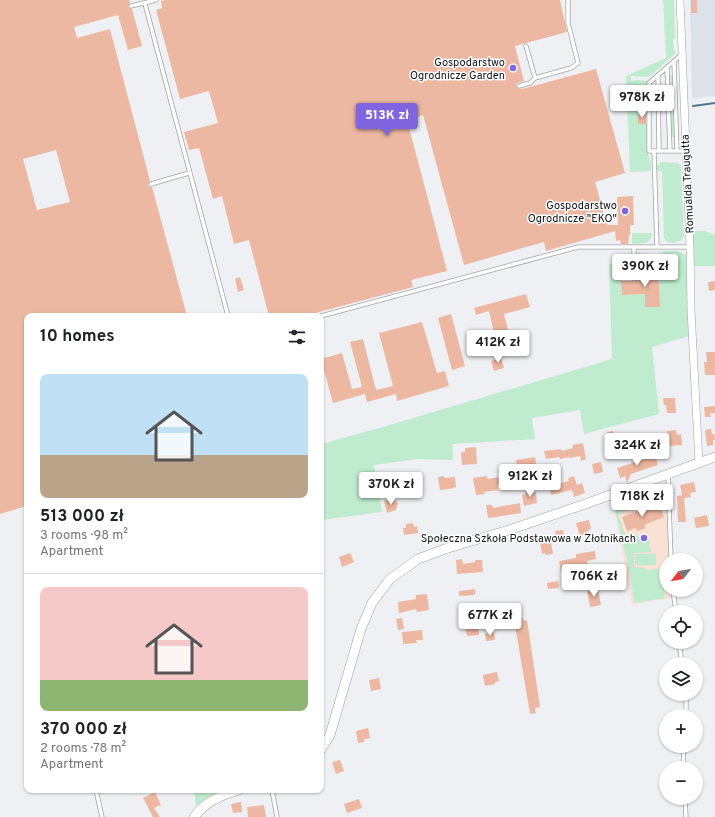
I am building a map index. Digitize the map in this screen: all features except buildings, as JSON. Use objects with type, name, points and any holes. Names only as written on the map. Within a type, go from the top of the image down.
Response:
[{"type":"street","name":"Romualda Traugutta","points":[[680,0],[690,247],[691,310],[699,463]]},
{"type":"street","points":[[324,745],[330,735],[361,629],[372,603],[390,579],[418,559],[425,556],[584,505],[715,457]]},
{"type":"street","points":[[194,817],[200,809],[217,797],[230,793]]},
{"type":"lane","points":[[131,6],[145,4],[156,0]]},
{"type":"lane","points":[[519,86],[530,83],[535,78],[571,68],[578,63],[568,23],[568,0]]},
{"type":"lane","points":[[145,4],[227,313]]},
{"type":"lane","points":[[526,46],[535,78]]},
{"type":"lane","points":[[682,54],[649,83],[649,152],[685,151]]},
{"type":"lane","points":[[674,62],[677,151]]},
{"type":"lane","points":[[667,68],[670,151]]},
{"type":"lane","points":[[658,76],[660,151]]},
{"type":"lane","points":[[654,151],[657,246]]},
{"type":"lane","points":[[151,184],[189,173]]},
{"type":"lane","points":[[324,315],[578,247],[690,247]]},
{"type":"lane","points":[[634,247],[634,279]]},
{"type":"lane","points":[[668,474],[671,553]]},
{"type":"lane","points":[[97,793],[102,817]]},
{"type":"lane","points":[[273,793],[277,817]]},
{"type":"lane","points":[[685,805],[686,817]]},
{"type":"shaded area","points":[[690,0],[715,0],[715,96],[692,98]]},
{"type":"shaded area","name":"Społeczna Szkoła Podstawowa w Złotnikach","points":[[665,483],[669,553],[659,553],[659,597],[672,598],[632,604],[613,501]]},
{"type":"green space","points":[[663,0],[674,0],[675,39],[673,40],[674,50],[676,53],[649,77],[631,76],[631,81],[648,81],[648,115],[638,114],[638,123],[647,124],[648,154],[651,163],[651,171],[630,172],[626,76],[666,58]]},
{"type":"green space","points":[[671,75],[675,135],[673,138],[671,135],[669,77]]},
{"type":"green space","points":[[661,162],[678,163],[681,165],[684,235],[682,240],[673,243],[667,242],[664,238],[662,171],[657,171],[657,166]]},
{"type":"green space","points":[[692,231],[705,231],[715,235],[715,266],[694,266]]},
{"type":"green space","points":[[632,233],[652,233],[652,236],[646,243],[634,244],[632,243]]},
{"type":"green space","points":[[640,251],[641,259],[652,259],[652,270],[644,270],[644,275],[639,275],[636,266],[636,256]]},
{"type":"green space","points":[[664,251],[678,251],[686,255],[689,336],[652,347],[659,414],[584,434],[580,410],[532,418],[535,439],[452,444],[453,460],[418,459],[374,465],[382,512],[324,520],[324,443],[612,359],[609,264],[621,264],[622,295],[645,294],[646,307],[659,307],[656,265],[662,265],[662,253]]},
{"type":"green space","points":[[658,485],[660,491],[666,489],[667,504],[650,509],[649,507],[639,511],[633,494]]},
{"type":"green space","points":[[630,495],[634,508],[618,514],[625,534],[629,536],[635,534],[640,538],[648,535],[651,552],[634,553],[634,567],[648,570],[659,569],[659,597],[665,598],[634,603],[631,579],[613,501]]},
{"type":"green space","points":[[635,554],[656,554],[656,565],[635,565]]},
{"type":"green space","points":[[194,793],[218,793],[215,794],[196,806]]},
{"type":"waterway","points":[[693,106],[715,103]]},
{"type":"place","name":"Gospodarstwo Ogrodnicze Garden","points":[[513,68]]},
{"type":"place","name":"Gospodarstwo Ogrodnicze \"EKO\"","points":[[625,211]]},
{"type":"place","name":"Społeczna Szkoła Podstawowa w Złotnikach","points":[[644,538]]}]
